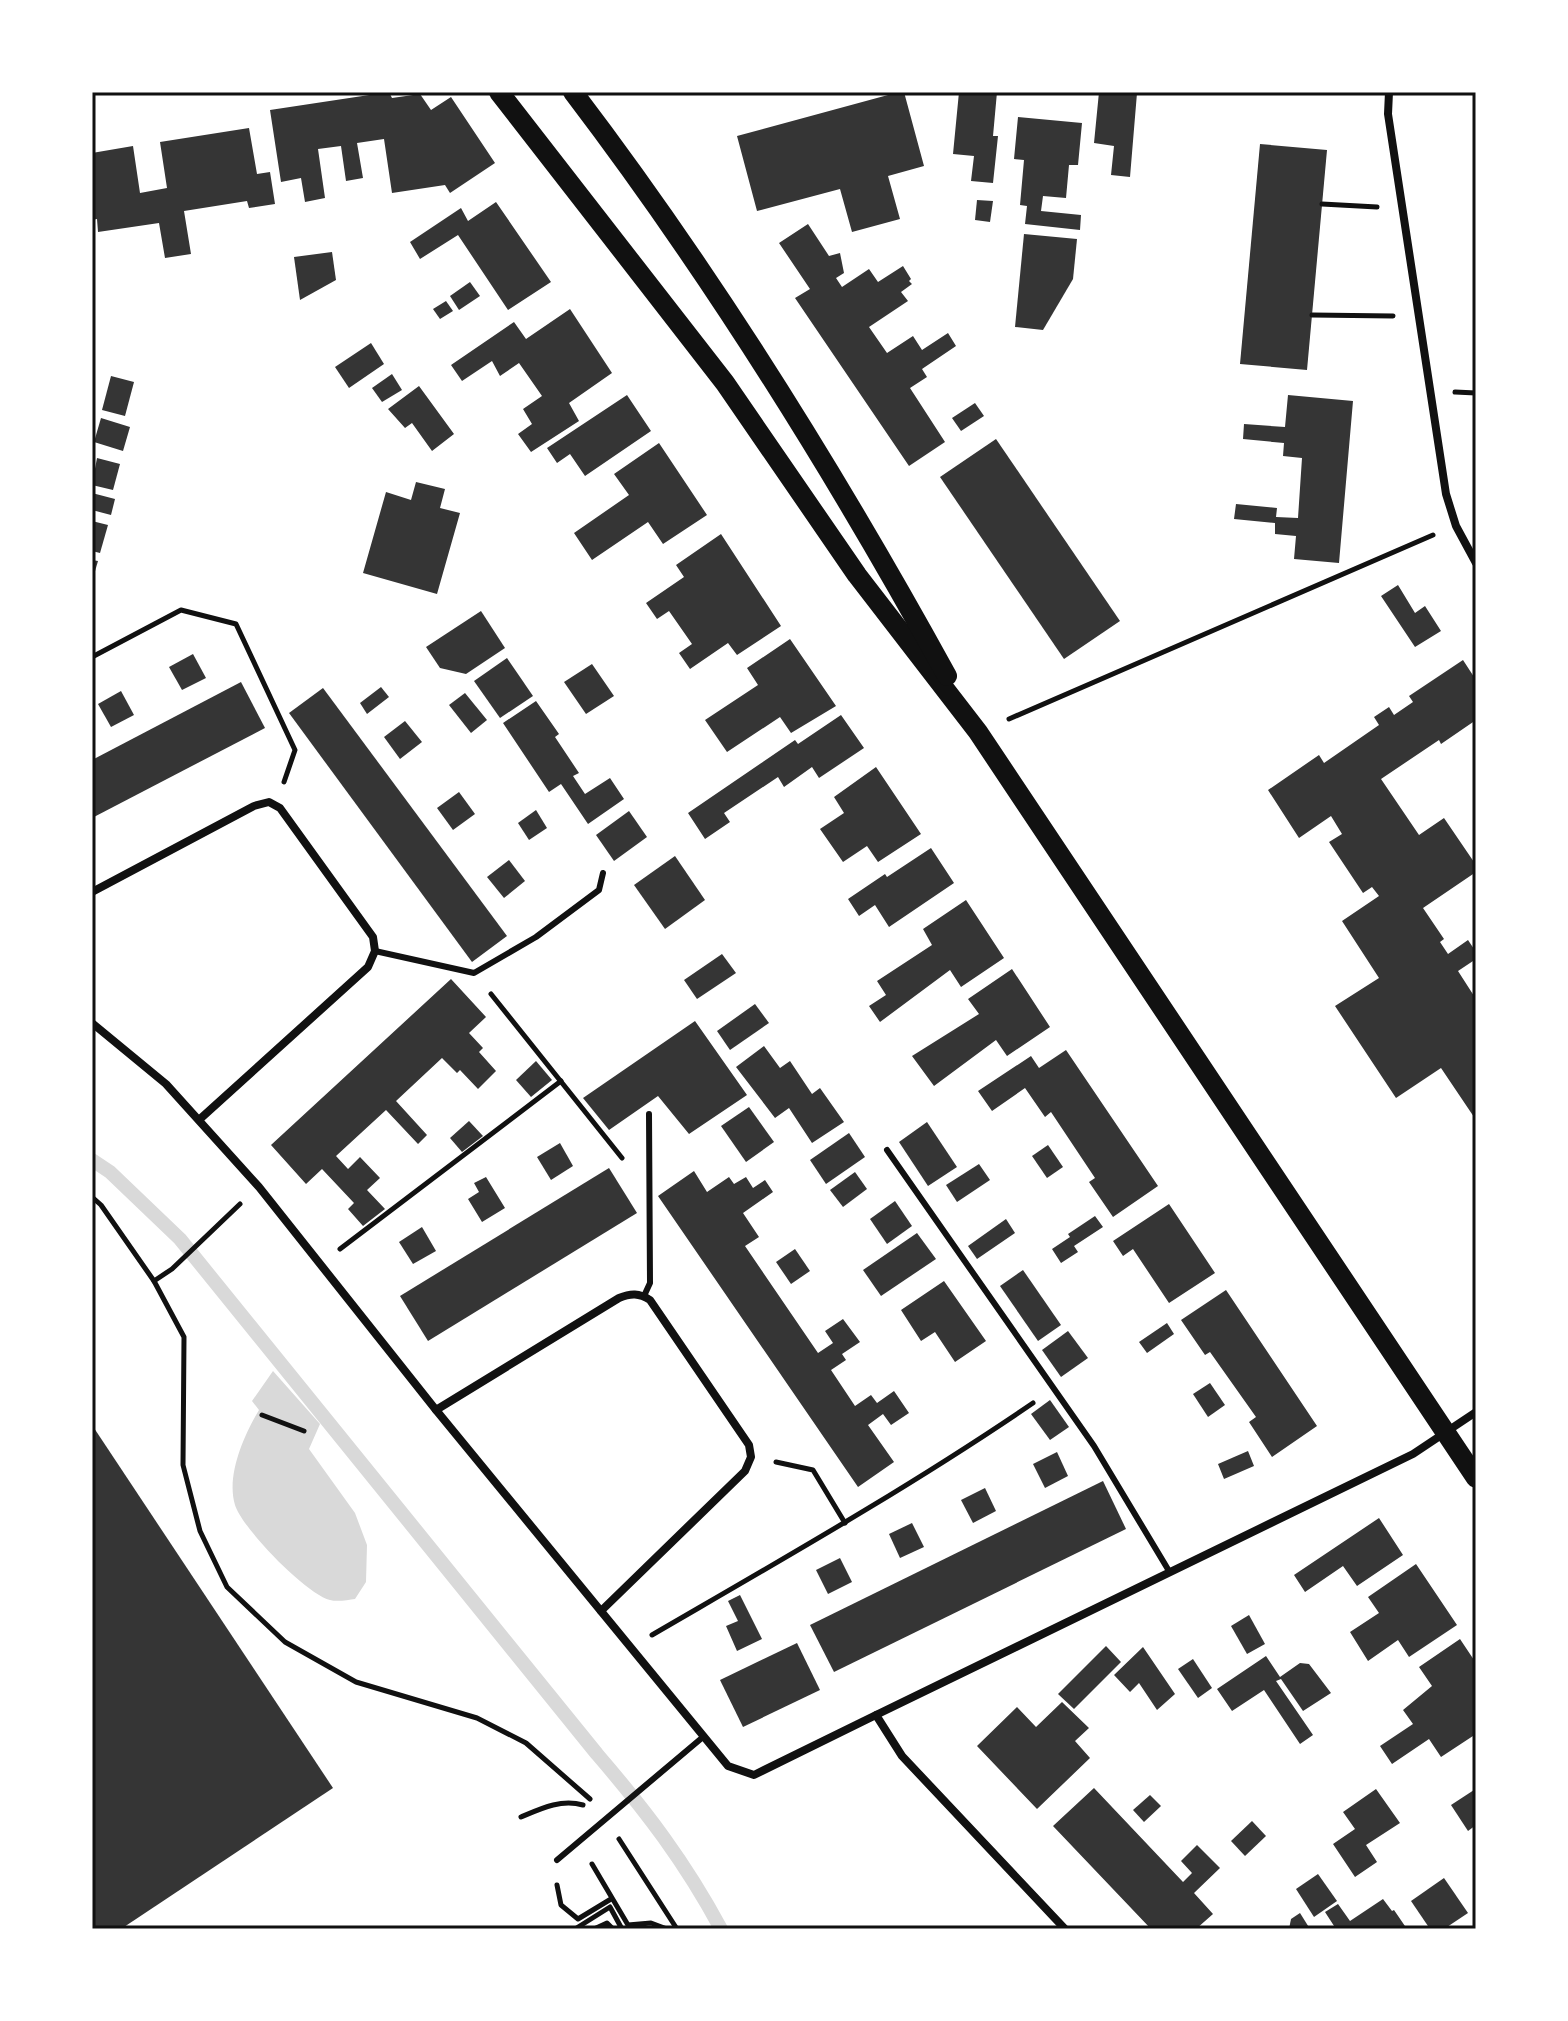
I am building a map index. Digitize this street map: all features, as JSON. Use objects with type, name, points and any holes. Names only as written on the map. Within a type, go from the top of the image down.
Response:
[{"type":"main road","points":[[499,92],[725,383],[857,575],[978,732],[1476,1478]]},
{"type":"main road","points":[[573,92],[635,173],[748,342],[877,548],[978,732]]},
{"type":"street","points":[[1389,92],[1388,114],[1446,494],[1456,526],[1476,563]]},
{"type":"street","points":[[92,892],[254,806],[269,802],[276,806],[373,937],[375,951],[368,967],[200,1119]]},
{"type":"street","points":[[92,1023],[166,1084],[200,1119],[259,1187],[703,1737],[728,1766],[754,1775],[1413,1454],[1476,1412]]},
{"type":"street","points":[[436,1410],[619,1298],[630,1294],[644,1296],[655,1306],[749,1445],[751,1457],[745,1471],[601,1611]]},
{"type":"street","points":[[876,1715],[902,1756],[1065,1929]]},
{"type":"lane","points":[[375,951],[474,973],[536,937],[599,890],[603,873]]},
{"type":"lane","points":[[644,1296],[650,1283],[649,1114]]},
{"type":"lane","points":[[887,1150],[1094,1446],[1169,1571]]},
{"type":"lane","points":[[557,1860],[703,1737]]},
{"type":"path","points":[[1322,204],[1402,209]]},
{"type":"path","points":[[1312,315],[1418,316]]},
{"type":"path","points":[[978,732],[1456,526]]},
{"type":"path","points":[[92,657],[181,610],[236,624],[295,750],[276,806]]},
{"type":"path","points":[[474,973],[619,1155],[650,1203]]},
{"type":"path","points":[[320,1264],[561,1081]]},
{"type":"path","points":[[154,1281],[172,1269],[259,1187]]},
{"type":"path","points":[[92,1197],[101,1205],[154,1281],[184,1337],[183,1465],[200,1531],[227,1587],[285,1642],[356,1682],[477,1718],[526,1743],[581,1788],[600,1810]]},
{"type":"path","points":[[630,1647],[958,1454],[1054,1388]]},
{"type":"path","points":[[262,1415],[304,1431]]},
{"type":"path","points":[[751,1457],[813,1470],[845,1523]]},
{"type":"path","points":[[521,1817],[552,1804],[574,1803],[610,1816],[677,1929]]},
{"type":"path","points":[[579,1869],[590,1860],[628,1925],[651,1923],[667,1929]]},
{"type":"path","points":[[568,1877],[557,1885],[561,1905],[578,1919],[610,1907],[622,1929]]},
{"type":"path","points":[[575,1929],[611,1899]]},
{"type":"path","points":[[594,1929],[607,1923],[613,1929]]},
{"type":"shaded area","points":[[273,1371],[320,1424],[309,1449],[355,1513],[367,1545],[366,1582],[355,1599],[330,1600],[306,1586],[262,1544],[235,1505],[235,1468],[242,1443],[259,1410],[252,1401]]},
{"type":"building","points":[[389,92],[392,98],[420,94],[431,110],[451,97],[495,163],[450,193],[445,185],[392,193],[384,139],[357,143],[363,178],[346,181],[341,146],[318,149],[325,198],[305,202],[301,178],[281,182],[270,110]]},
{"type":"building","points":[[904,92],[924,166],[888,176],[900,219],[852,232],[840,189],[757,211],[737,136]]},
{"type":"building","points":[[959,92],[997,92],[993,136],[998,136],[993,183],[971,181],[974,156],[953,154]]},
{"type":"building","points":[[1099,92],[1137,93],[1130,177],[1111,175],[1114,146],[1094,143]]},
{"type":"building","points":[[1018,117],[1082,123],[1078,165],[1069,165],[1066,198],[1043,196],[1041,211],[1081,215],[1080,230],[1025,224],[1027,206],[1020,205],[1024,160],[1014,159]]},
{"type":"building","points":[[249,128],[257,174],[270,172],[275,204],[249,208],[247,201],[184,211],[191,254],[165,258],[159,223],[98,232],[97,219],[92,220],[92,153],[133,146],[140,193],[167,188],[160,142]]},
{"type":"building","points":[[1260,144],[1327,150],[1307,370],[1240,364]]},
{"type":"building","points":[[977,200],[993,201],[990,222],[975,220]]},
{"type":"building","points":[[496,202],[551,282],[508,310],[458,235],[420,259],[410,242],[461,208],[468,221]]},
{"type":"building","points":[[808,224],[829,256],[840,253],[844,273],[836,278],[842,287],[869,269],[878,282],[903,266],[911,279],[912,284],[901,292],[908,301],[869,327],[887,353],[913,336],[922,350],[948,333],[956,346],[922,369],[927,377],[910,388],[945,442],[909,466],[795,298],[810,289],[779,243]]},
{"type":"building","points":[[1024,234],[1077,239],[1073,279],[1043,330],[1015,327]]},
{"type":"building","points":[[332,252],[336,280],[300,300],[294,257]]},
{"type":"building","points":[[470,282],[480,296],[459,310],[450,296]]},
{"type":"building","points":[[446,301],[453,311],[440,319],[433,309]]},
{"type":"building","points":[[570,309],[612,373],[569,403],[579,421],[531,452],[518,434],[532,424],[523,409],[542,396],[519,363],[500,376],[492,361],[462,381],[451,365],[514,322],[526,339]]},
{"type":"building","points":[[371,343],[384,364],[349,388],[335,367]]},
{"type":"building","points":[[392,374],[402,390],[382,402],[372,388]]},
{"type":"building","points":[[111,376],[134,382],[125,416],[102,410]]},
{"type":"building","points":[[419,386],[454,434],[432,451],[412,423],[405,428],[388,409]]},
{"type":"building","points":[[627,395],[651,431],[585,476],[570,454],[557,463],[547,448]]},
{"type":"building","points":[[1288,395],[1353,401],[1339,563],[1294,559],[1296,536],[1275,534],[1275,523],[1234,519],[1236,504],[1277,508],[1276,517],[1298,518],[1302,458],[1283,456],[1284,443],[1243,439],[1244,424],[1285,427]]},
{"type":"building","points":[[975,403],[984,416],[961,431],[952,418]]},
{"type":"building","points":[[101,418],[130,427],[123,451],[94,442]]},
{"type":"building","points":[[996,439],[1120,621],[1064,659],[940,477]]},
{"type":"building","points":[[659,443],[707,515],[663,544],[648,522],[592,560],[574,533],[629,495],[614,474]]},
{"type":"building","points":[[97,458],[120,464],[113,490],[92,485]]},
{"type":"building","points":[[416,482],[445,489],[440,508],[460,513],[437,594],[363,573],[386,492],[411,500]]},
{"type":"building","points":[[92,493],[115,499],[111,515],[92,510]]},
{"type":"building","points":[[92,521],[108,525],[100,553],[92,551]]},
{"type":"building","points":[[721,534],[781,626],[737,655],[728,643],[690,669],[679,653],[692,644],[669,611],[657,619],[646,603],[684,577],[676,565]]},
{"type":"building","points":[[92,560],[98,561],[93,578],[92,578]]},
{"type":"building","points":[[1398,585],[1415,613],[1425,606],[1441,631],[1415,647],[1381,596]]},
{"type":"building","points":[[481,611],[505,648],[466,674],[440,668],[426,647]]},
{"type":"building","points":[[790,639],[836,706],[791,733],[780,717],[727,752],[705,720],[758,685],[747,668]]},
{"type":"building","points":[[193,654],[206,678],[182,690],[169,667]]},
{"type":"building","points":[[507,658],[533,696],[500,718],[474,681]]},
{"type":"building","points":[[1463,660],[1476,680],[1476,720],[1441,744],[1439,740],[1381,779],[1419,835],[1444,818],[1476,865],[1476,872],[1423,908],[1444,939],[1440,942],[1448,954],[1468,940],[1476,952],[1476,959],[1458,971],[1476,999],[1476,1120],[1441,1068],[1396,1098],[1335,1006],[1379,978],[1342,921],[1379,896],[1372,887],[1363,893],[1329,842],[1342,834],[1331,816],[1299,838],[1268,790],[1319,755],[1324,763],[1379,725],[1374,717],[1389,707],[1394,715],[1413,702],[1409,696]]},
{"type":"building","points":[[592,664],[614,696],[586,714],[564,682]]},
{"type":"building","points":[[241,682],[265,728],[92,818],[92,760]]},
{"type":"building","points":[[381,687],[389,697],[367,714],[360,703]]},
{"type":"building","points":[[323,688],[507,936],[472,962],[289,713]]},
{"type":"building","points":[[121,691],[134,715],[111,727],[98,704]]},
{"type":"building","points":[[465,693],[487,720],[471,733],[449,705]]},
{"type":"building","points":[[536,701],[559,734],[555,737],[579,773],[573,776],[585,794],[610,778],[624,799],[588,824],[561,784],[549,792],[503,723]]},
{"type":"building","points":[[841,715],[864,748],[819,778],[812,767],[784,787],[778,777],[724,813],[730,822],[705,839],[688,813],[795,740],[798,744]]},
{"type":"building","points":[[405,721],[422,742],[400,759],[384,737]]},
{"type":"building","points":[[876,767],[921,834],[878,862],[867,846],[843,862],[820,829],[844,813],[834,797]]},
{"type":"building","points":[[459,792],[475,814],[453,830],[437,808]]},
{"type":"building","points":[[536,810],[547,828],[529,840],[518,823]]},
{"type":"building","points":[[629,811],[647,837],[614,861],[596,835]]},
{"type":"building","points":[[931,848],[954,883],[889,927],[875,905],[859,916],[848,899]]},
{"type":"building","points":[[675,856],[705,900],[665,929],[634,885]]},
{"type":"building","points":[[509,860],[525,881],[504,898],[487,877]]},
{"type":"building","points":[[966,900],[1004,958],[961,987],[950,970],[880,1022],[869,1006],[886,995],[877,981],[932,945],[923,929]]},
{"type":"building","points":[[722,954],[736,973],[697,999],[684,980]]},
{"type":"building","points":[[1012,969],[1050,1027],[1007,1056],[996,1040],[934,1086],[912,1056],[979,1014],[968,999]]},
{"type":"building","points":[[451,979],[486,1017],[469,1033],[483,1048],[479,1052],[496,1071],[478,1089],[460,1070],[457,1073],[442,1058],[396,1101],[427,1135],[418,1144],[386,1110],[336,1156],[348,1169],[360,1157],[380,1178],[367,1190],[385,1209],[363,1226],[348,1209],[354,1203],[322,1169],[306,1184],[271,1145]]},
{"type":"building","points":[[755,1004],[769,1023],[730,1050],[717,1031]]},
{"type":"building","points":[[695,1021],[747,1095],[689,1134],[658,1096],[609,1130],[583,1098]]},
{"type":"building","points":[[764,1046],[780,1068],[790,1061],[812,1094],[820,1088],[844,1122],[812,1143],[789,1108],[775,1118],[736,1067]]},
{"type":"building","points":[[1066,1050],[1158,1186],[1113,1217],[1089,1182],[1095,1178],[1051,1112],[1045,1117],[1025,1088],[992,1111],[978,1091],[1031,1056],[1039,1068]]},
{"type":"building","points":[[536,1061],[552,1080],[531,1097],[516,1080]]},
{"type":"building","points":[[749,1107],[774,1142],[746,1162],[721,1126]]},
{"type":"building","points":[[469,1121],[483,1136],[462,1152],[450,1138]]},
{"type":"building","points":[[927,1122],[957,1167],[928,1186],[899,1142]]},
{"type":"building","points":[[849,1133],[865,1157],[826,1184],[810,1160]]},
{"type":"building","points":[[560,1143],[573,1166],[551,1180],[537,1157]]},
{"type":"building","points":[[1048,1145],[1063,1167],[1047,1178],[1032,1156]]},
{"type":"building","points":[[979,1164],[990,1180],[957,1202],[946,1185]]},
{"type":"building","points":[[609,1168],[637,1213],[428,1341],[400,1296]]},
{"type":"building","points":[[694,1171],[707,1192],[729,1177],[734,1184],[746,1177],[753,1188],[765,1180],[773,1192],[743,1213],[759,1237],[745,1246],[818,1353],[833,1343],[825,1331],[843,1319],[860,1342],[842,1354],[846,1360],[831,1370],[855,1406],[871,1395],[877,1403],[894,1391],[909,1413],[891,1425],[883,1414],[868,1425],[894,1462],[858,1487],[658,1196]]},
{"type":"building","points":[[855,1172],[867,1189],[843,1207],[830,1190]]},
{"type":"building","points":[[486,1177],[505,1208],[482,1222],[468,1199],[479,1192],[474,1183]]},
{"type":"building","points":[[895,1201],[912,1226],[887,1244],[870,1219]]},
{"type":"building","points":[[1169,1204],[1215,1273],[1169,1303],[1133,1249],[1123,1256],[1113,1241]]},
{"type":"building","points":[[1095,1216],[1103,1227],[1074,1246],[1078,1252],[1061,1263],[1052,1249]]},
{"type":"building","points":[[1006,1219],[1015,1233],[977,1259],[968,1246]]},
{"type":"building","points":[[422,1227],[436,1251],[413,1264],[399,1242]]},
{"type":"building","points":[[917,1233],[936,1259],[881,1296],[863,1270]]},
{"type":"building","points":[[795,1249],[810,1271],[791,1284],[776,1262]]},
{"type":"building","points":[[1023,1270],[1061,1325],[1038,1341],[1000,1286]]},
{"type":"building","points":[[944,1281],[986,1341],[955,1362],[935,1332],[921,1341],[901,1310]]},
{"type":"building","points":[[1226,1290],[1317,1426],[1272,1457],[1249,1422],[1256,1417],[1210,1352],[1205,1355],[1181,1320]]},
{"type":"building","points":[[1167,1323],[1174,1334],[1147,1353],[1139,1342]]},
{"type":"building","points":[[1068,1331],[1088,1358],[1061,1377],[1042,1350]]},
{"type":"building","points":[[1210,1383],[1225,1405],[1208,1417],[1193,1394]]},
{"type":"building","points":[[1050,1400],[1069,1427],[1050,1440],[1031,1414]]},
{"type":"building","points":[[92,1425],[333,1788],[121,1929],[92,1929]]},
{"type":"building","points":[[1248,1451],[1254,1466],[1224,1479],[1218,1464]]},
{"type":"building","points":[[1057,1452],[1068,1476],[1045,1488],[1033,1464]]},
{"type":"building","points":[[1103,1481],[1126,1529],[834,1672],[810,1625]]},
{"type":"building","points":[[985,1488],[996,1511],[973,1523],[961,1500]]},
{"type":"building","points":[[1379,1518],[1403,1555],[1357,1586],[1343,1566],[1305,1592],[1294,1575]]},
{"type":"building","points":[[912,1523],[924,1547],[900,1558],[889,1534]]},
{"type":"building","points":[[840,1558],[852,1582],[828,1594],[816,1570]]},
{"type":"building","points":[[1416,1564],[1457,1625],[1409,1657],[1398,1640],[1368,1661],[1350,1632],[1379,1613],[1368,1597]]},
{"type":"building","points":[[740,1595],[762,1639],[737,1651],[726,1626],[738,1621],[728,1601]]},
{"type":"building","points":[[1249,1615],[1265,1644],[1247,1654],[1231,1626]]},
{"type":"building","points":[[1460,1639],[1476,1663],[1476,1734],[1441,1757],[1429,1739],[1392,1764],[1380,1746],[1413,1724],[1403,1710],[1432,1686],[1419,1667]]},
{"type":"building","points":[[797,1643],[820,1690],[743,1727],[720,1680]]},
{"type":"building","points":[[1106,1646],[1121,1662],[1074,1709],[1058,1694]]},
{"type":"building","points":[[1143,1647],[1175,1694],[1157,1710],[1139,1683],[1130,1692],[1114,1675]]},
{"type":"building","points":[[1266,1656],[1280,1677],[1300,1663],[1309,1664],[1331,1693],[1303,1711],[1281,1679],[1276,1681],[1313,1735],[1300,1744],[1264,1690],[1232,1711],[1217,1689]]},
{"type":"building","points":[[1193,1659],[1212,1688],[1198,1698],[1178,1669]]},
{"type":"building","points":[[1062,1702],[1089,1728],[1075,1741],[1090,1758],[1037,1809],[977,1746],[1017,1707],[1036,1727]]},
{"type":"building","points":[[1094,1788],[1183,1882],[1192,1873],[1181,1861],[1197,1845],[1220,1868],[1194,1893],[1213,1914],[1196,1929],[1151,1929],[1053,1826]]},
{"type":"building","points":[[1376,1789],[1400,1823],[1366,1845],[1377,1862],[1355,1877],[1333,1844],[1355,1829],[1343,1812]]},
{"type":"building","points":[[1474,1790],[1476,1825],[1468,1831],[1451,1805]]},
{"type":"building","points":[[1150,1795],[1161,1806],[1144,1822],[1133,1810]]},
{"type":"building","points":[[1252,1821],[1266,1836],[1245,1856],[1231,1841]]},
{"type":"building","points":[[1318,1874],[1337,1901],[1314,1917],[1296,1889]]},
{"type":"building","points":[[1444,1878],[1468,1913],[1444,1929],[1430,1929],[1411,1901]]},
{"type":"building","points":[[1383,1899],[1407,1929],[1336,1929],[1325,1912],[1338,1904],[1350,1921]]},
{"type":"building","points":[[1300,1913],[1310,1929],[1289,1929],[1291,1919]]},
{"type":"waterway","points":[[92,1160],[110,1172],[180,1239],[632,1796],[679,1859],[721,1929]]}]
